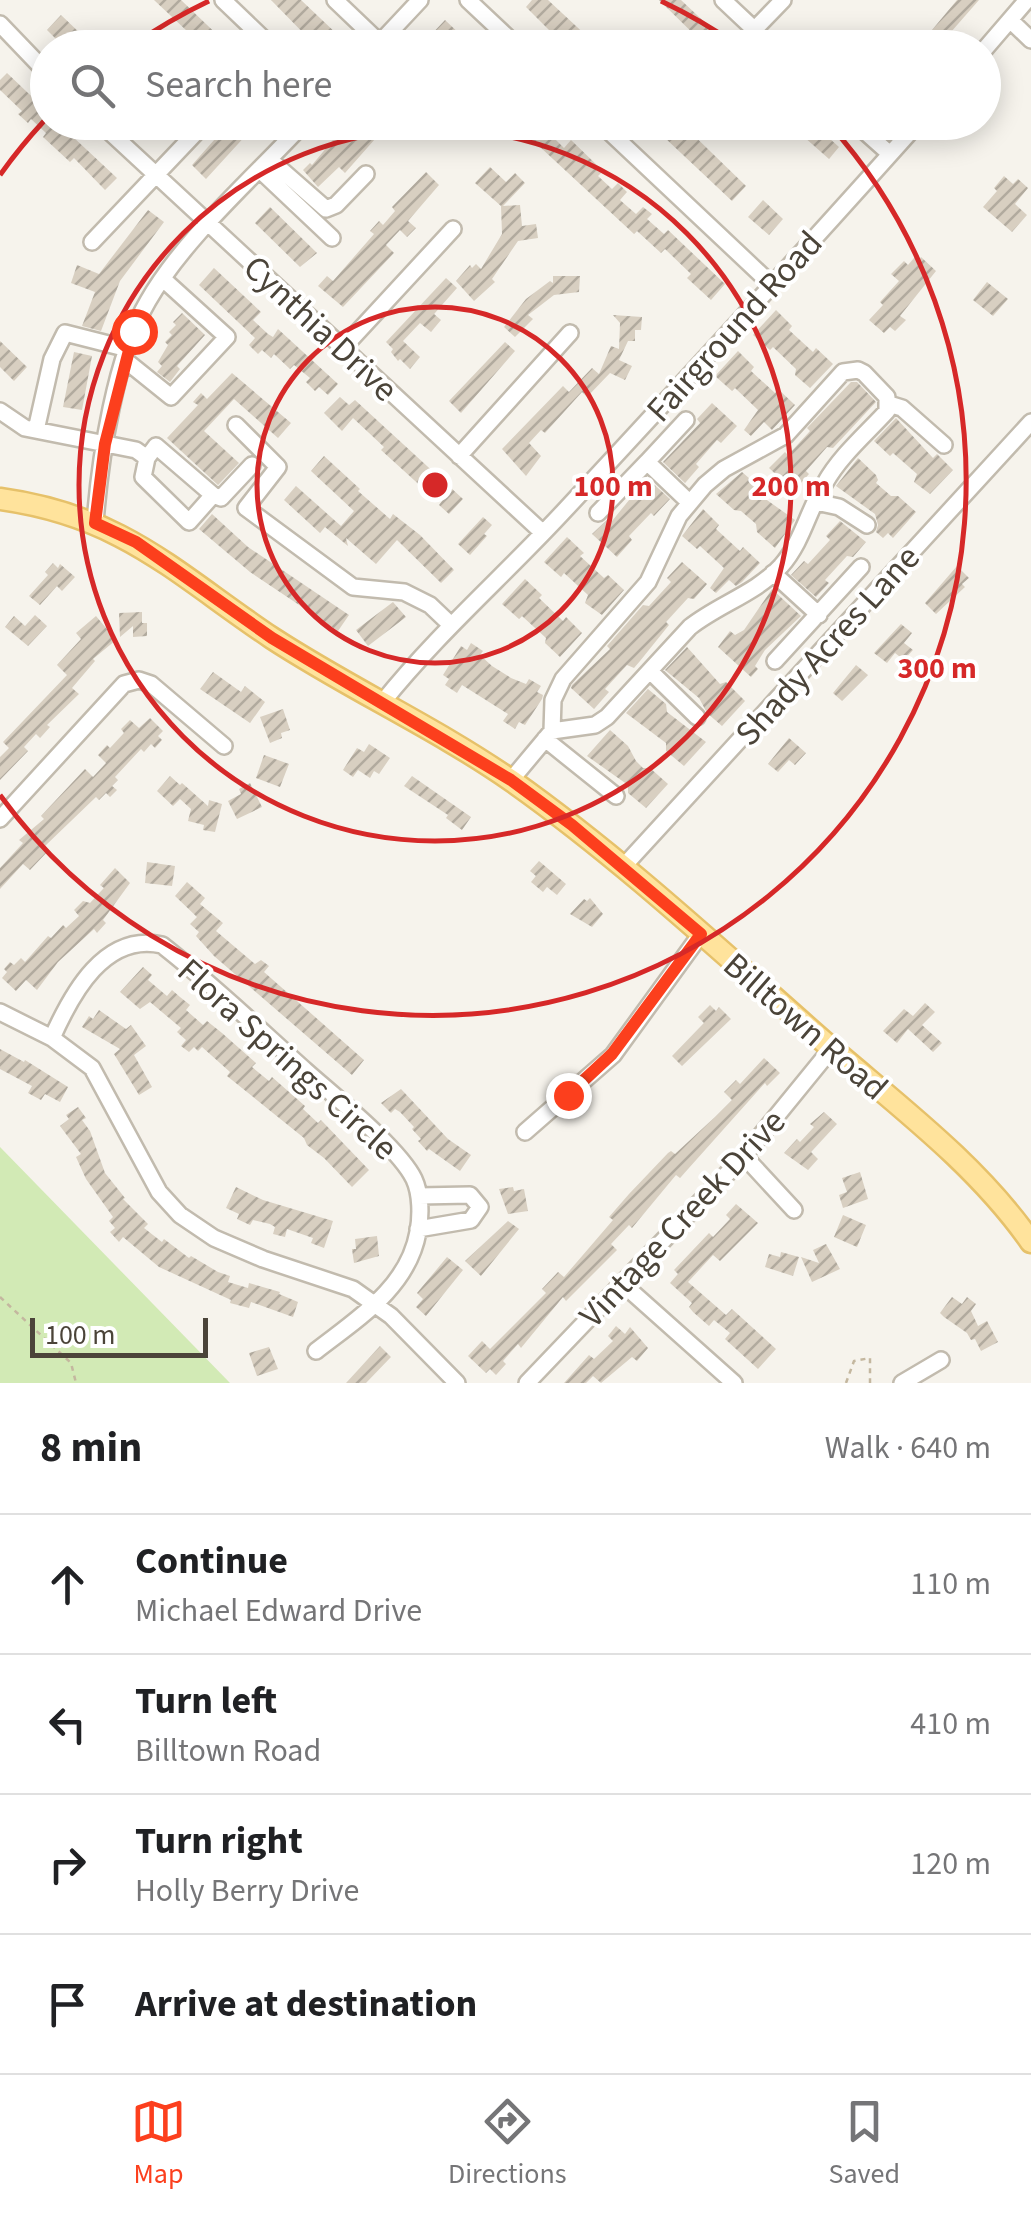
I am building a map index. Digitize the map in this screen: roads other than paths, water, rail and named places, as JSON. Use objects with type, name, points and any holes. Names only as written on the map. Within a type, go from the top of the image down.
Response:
[{"type":"main road","name":"Billtown Road","points":[[0,499],[95,523],[136,542],[272,638],[511,780],[622,867],[832,1048],[990,1190],[1031,1242]]},
{"type":"street","points":[[222,0],[254,30]]},
{"type":"street","points":[[334,0],[363,30]]},
{"type":"street","points":[[392,30],[420,0]]},
{"type":"street","points":[[468,0],[499,30]]},
{"type":"street","points":[[723,0],[754,30],[782,0]]},
{"type":"street","points":[[1001,30],[1026,0]]},
{"type":"street","points":[[1010,20],[1031,40]]},
{"type":"street","points":[[0,24],[30,55]]},
{"type":"street","name":"Cynthia Drive","points":[[118,140],[543,534]]},
{"type":"street","points":[[92,242],[189,140]]},
{"type":"street","points":[[95,523],[105,444],[126,354],[143,311],[162,279],[288,140]]},
{"type":"street","points":[[618,140],[772,285]]},
{"type":"street","points":[[874,140],[890,154]]},
{"type":"street","name":"Fairground Road","points":[[382,703],[415,662],[543,534],[903,140]]},
{"type":"street","points":[[265,165],[326,208],[336,206],[366,174]]},
{"type":"street","points":[[265,165],[332,238]]},
{"type":"street","points":[[343,348],[453,229]]},
{"type":"street","points":[[36,430],[52,359],[65,333],[126,354],[171,397],[227,337],[162,279]]},
{"type":"street","points":[[459,456],[570,334]]},
{"type":"street","points":[[511,780],[549,735],[554,700],[562,679],[648,582],[690,502],[724,469],[786,435],[843,372],[864,373],[883,391],[887,411],[827,479],[794,550],[746,594],[705,615],[614,711],[594,725],[549,735]]},
{"type":"street","points":[[888,404],[902,408],[944,445]]},
{"type":"street","points":[[0,411],[17,424],[136,450],[146,458]]},
{"type":"street","points":[[598,513],[686,420]]},
{"type":"street","name":"Shady Acres Lane","points":[[622,867],[1031,422]]},
{"type":"street","points":[[236,425],[278,467],[246,508]]},
{"type":"street","points":[[252,465],[217,497],[189,522],[143,477],[146,458],[156,446],[217,497],[226,504],[246,508],[353,587],[404,592],[430,605],[451,626]]},
{"type":"street","points":[[647,462],[690,502]]},
{"type":"street","points":[[816,502],[838,507],[867,525]]},
{"type":"street","points":[[775,661],[861,567]]},
{"type":"street","points":[[773,573],[819,615]]},
{"type":"street","points":[[650,671],[697,718]]},
{"type":"street","points":[[0,820],[124,684],[139,680],[151,684],[224,746]]},
{"type":"street","points":[[549,735],[616,796]]},
{"type":"street","points":[[525,1132],[612,1054],[701,934]]},
{"type":"street","name":"Flora Springs Circle","points":[[52,1038],[72,1000],[104,956],[135,942],[162,945],[354,1114],[406,1166],[418,1196],[418,1229],[402,1274],[376,1305],[316,1351]]},
{"type":"street","points":[[0,1012],[52,1038],[92,1068],[159,1192],[180,1215],[214,1238],[263,1259],[353,1289],[376,1305],[457,1383]]},
{"type":"street","name":"Vintage Creek Drive","points":[[528,1383],[744,1156],[832,1048]]},
{"type":"street","points":[[744,1156],[794,1210]]},
{"type":"street","points":[[418,1196],[470,1195],[480,1207],[470,1220],[418,1229]]},
{"type":"street","points":[[624,1284],[734,1383]]},
{"type":"street","points":[[902,1383],[941,1360]]}]
